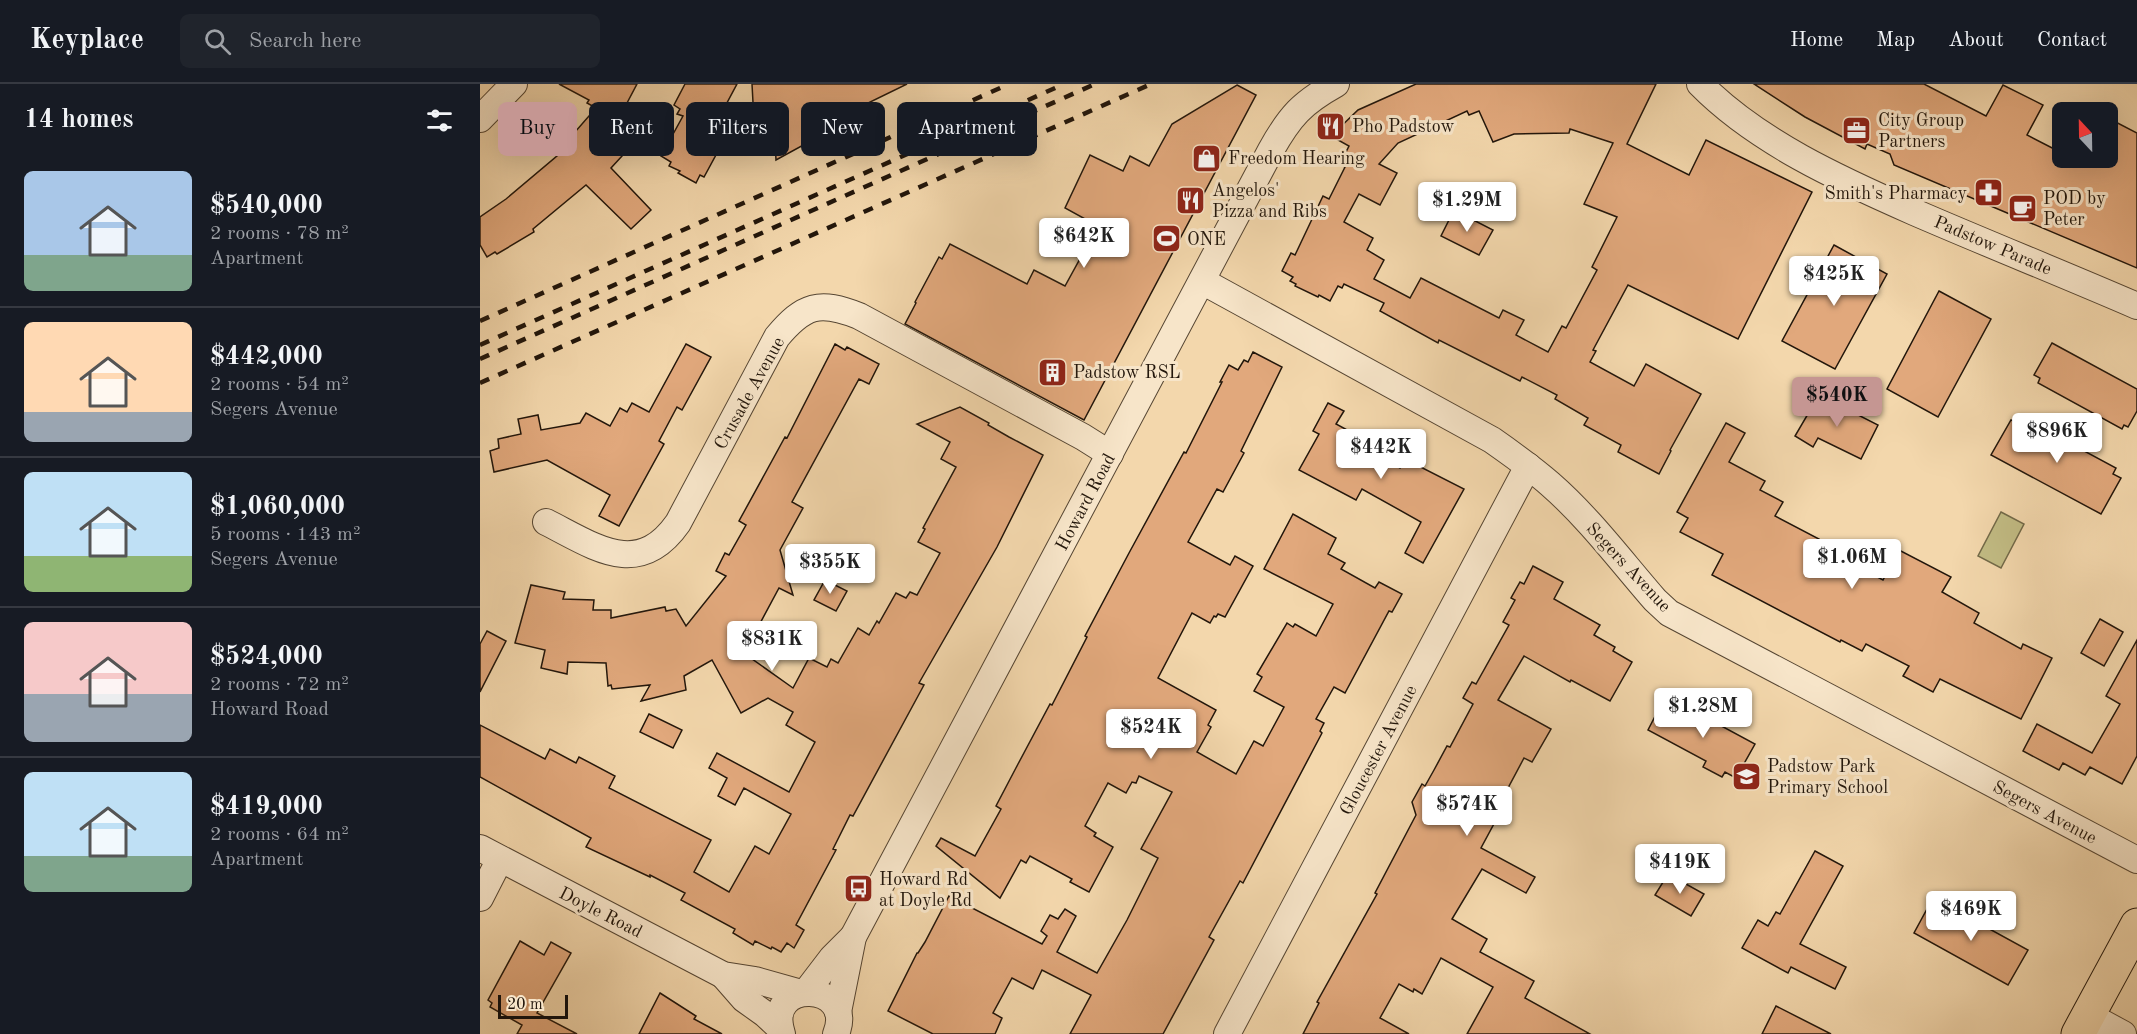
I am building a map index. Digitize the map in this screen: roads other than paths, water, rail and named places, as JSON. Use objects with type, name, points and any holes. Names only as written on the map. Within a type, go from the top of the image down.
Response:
[{"type":"main road","points":[[2083,1025],[2137,925]]},
{"type":"street","points":[[480,119],[514,84]]},
{"type":"street","name":"Howard Road","points":[[781,1032],[780,1017],[783,1006],[791,998],[803,992],[853,937],[1282,131],[1306,102],[1336,84]]},
{"type":"street","name":"Padstow Parade","points":[[1700,84],[1722,104],[1770,138],[1846,181],[1957,231],[2137,306]]},
{"type":"street","name":"Segers Avenue","points":[[1202,281],[1492,440],[1528,466],[1569,502],[1669,613],[2137,860]]},
{"type":"street","name":"Crusade Avenue","points":[[546,522],[603,550],[627,555],[652,549],[668,538],[777,338],[794,318],[817,307],[843,309],[859,316],[1073,431],[1110,454]]},
{"type":"street","name":"Gloucester Avenue","points":[[1227,1034],[1528,466]]},
{"type":"street","points":[[480,898],[490,854]]},
{"type":"street","name":"Doyle Road","points":[[490,854],[723,975],[803,992],[816,992],[825,996],[833,1003],[838,1021]]},
{"type":"street","name":"Howard Road","points":[[838,1021],[853,937]]},
{"type":"street","name":"Doyle Road","points":[[723,975],[744,999],[765,1014],[781,1032]]},
{"type":"street","points":[[838,1021],[860,1034]]},
{"type":"street","points":[[2083,1025],[2123,1034]]},
{"type":"railway","points":[[480,321],[1009,84]]},
{"type":"railway","points":[[480,345],[1064,84]]},
{"type":"railway","points":[[480,359],[1095,84]]},
{"type":"railway","points":[[480,383],[1151,84]]},
{"type":"place","name":"Pho Padstow","points":[[1331,126]]},
{"type":"place","name":"City Group Partners","points":[[1857,130]]},
{"type":"place","name":"Freedom Hearing","points":[[1207,158]]},
{"type":"place","name":"Smith's Pharmacy","points":[[1988,193]]},
{"type":"place","name":"Angelos' Pizza and Ribs","points":[[1191,200]]},
{"type":"place","name":"POD by Peter","points":[[2022,208]]},
{"type":"place","name":"ONE","points":[[1166,239]]},
{"type":"place","name":"Padstow RSL","points":[[1052,372]]},
{"type":"place","name":"Padstow Park Primary School","points":[[1746,776]]},
{"type":"place","name":"Howard Rd at Doyle Rd","points":[[858,889]]}]
